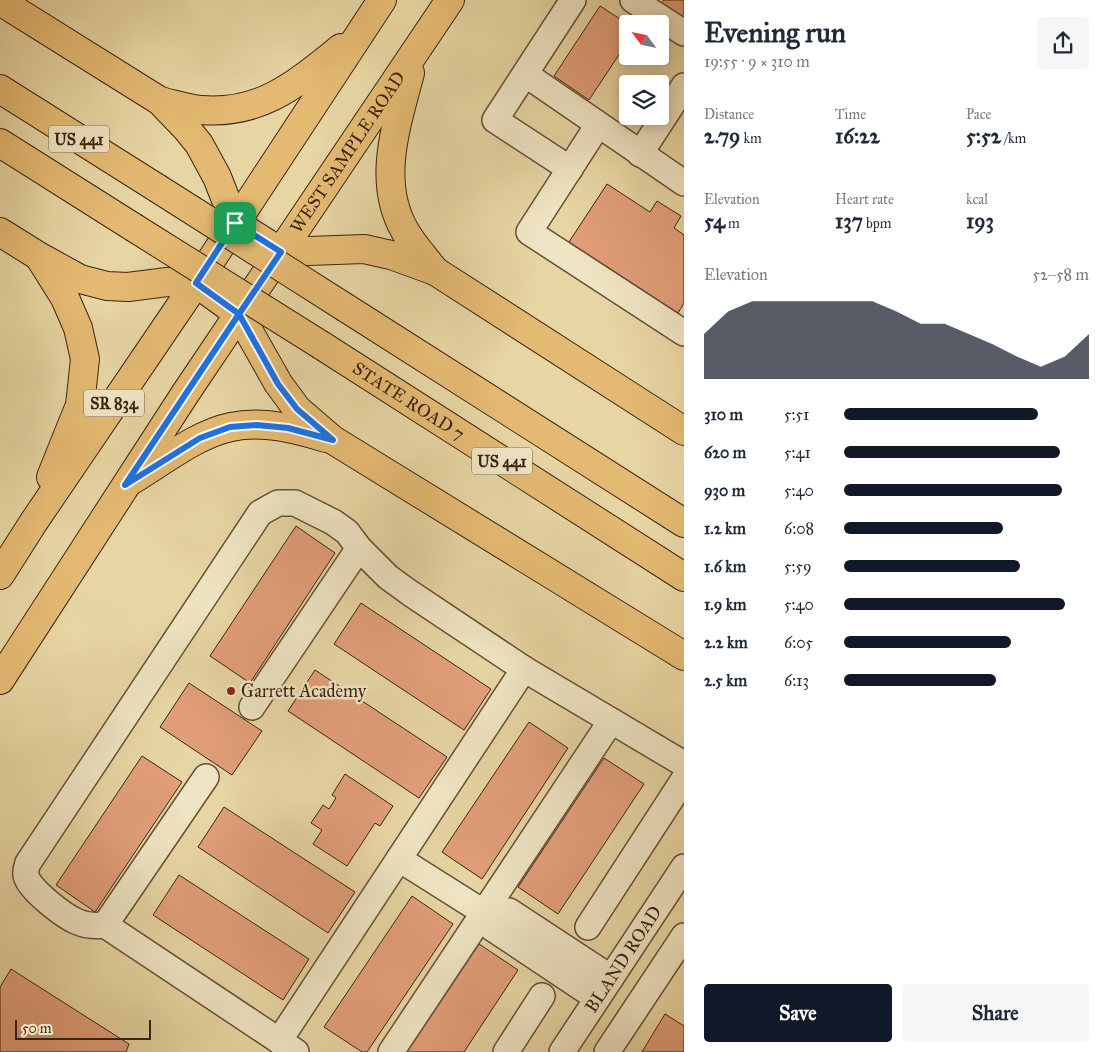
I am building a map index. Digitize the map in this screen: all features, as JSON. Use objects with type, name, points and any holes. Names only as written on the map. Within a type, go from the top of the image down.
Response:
[{"type":"main road","name":"SR 834","points":[[0,575],[32,523],[196,283],[382,0]]},
{"type":"main road","name":"WEST SAMPLE ROAD","points":[[0,680],[125,485],[450,0]]},
{"type":"main road","points":[[0,1],[160,101],[199,144],[216,177],[235,223],[281,252],[364,249],[391,255],[435,271],[684,431]]},
{"type":"main road","points":[[160,101],[201,110],[232,110],[271,99],[298,82],[360,33]]},
{"type":"main road","points":[[416,53],[395,130],[389,177],[393,200],[404,231],[435,271]]},
{"type":"main road","name":"US 441","points":[[0,89],[684,523]]},
{"type":"main road","name":"STATE ROAD 7","points":[[0,143],[684,577]]},
{"type":"main road","points":[[0,232],[80,279],[107,286],[128,287],[167,282],[196,283],[239,314],[278,384],[297,409],[333,440],[684,656]]},
{"type":"main road","points":[[32,523],[80,404],[85,359],[78,328],[65,298],[40,257]]},
{"type":"main road","points":[[125,485],[200,438],[230,427],[257,425],[288,428],[333,440]]},
{"type":"street","points":[[570,169],[495,120],[573,0]]},
{"type":"street","points":[[633,0],[684,33]]},
{"type":"street","points":[[525,74],[640,154],[681,176]]},
{"type":"street","points":[[640,154],[684,86]]},
{"type":"street","points":[[598,125],[529,232],[684,333]]},
{"type":"street","points":[[524,669],[399,859],[287,1047],[105,925],[91,926],[77,922],[37,893],[29,884],[26,875],[28,863],[260,514],[278,504],[295,504],[333,522],[347,532],[359,548],[388,577],[410,593],[524,669],[684,764]]},
{"type":"street","points":[[252,707],[359,548]]},
{"type":"street","points":[[391,1052],[611,721]]},
{"type":"street","points":[[105,925],[206,777]]},
{"type":"street","points":[[588,927],[684,779]]},
{"type":"street","points":[[399,859],[483,912],[492,928],[597,998]]},
{"type":"street","name":"BLAND ROAD","points":[[562,1052],[684,867]]},
{"type":"street","points":[[483,912],[508,911],[611,978]]},
{"type":"street","points":[[607,1052],[684,936]]},
{"type":"street","points":[[506,1052],[542,996]]},
{"type":"building","points":[[664,0],[684,0],[684,13],[679,20],[659,7]]},
{"type":"building","points":[[600,6],[619,18],[619,55],[589,100],[554,76]]},
{"type":"building","points":[[607,184],[650,212],[657,201],[681,216],[674,228],[684,235],[684,303],[678,313],[569,242]]},
{"type":"building","points":[[296,526],[335,553],[250,683],[210,656]]},
{"type":"building","points":[[361,603],[491,689],[464,730],[334,644]]},
{"type":"building","points":[[315,670],[447,757],[419,798],[288,711]]},
{"type":"building","points":[[189,683],[262,731],[232,775],[160,727]]},
{"type":"building","points":[[529,722],[568,748],[482,879],[442,852]]},
{"type":"building","points":[[142,756],[182,782],[95,912],[56,885]]},
{"type":"building","points":[[604,758],[644,784],[558,914],[518,887]]},
{"type":"building","points":[[345,774],[393,806],[380,826],[375,823],[347,866],[313,844],[322,830],[311,823],[323,805],[329,809],[336,798],[332,795]]},
{"type":"building","points":[[224,807],[355,892],[328,933],[198,847]]},
{"type":"building","points":[[179,875],[309,959],[283,1000],[153,915]]},
{"type":"building","points":[[412,896],[453,924],[367,1052],[362,1052],[324,1027]]},
{"type":"building","points":[[479,944],[518,970],[464,1052],[407,1052]]},
{"type":"building","points":[[11,969],[129,1044],[126,1052],[0,1052],[0,987]]},
{"type":"building","points":[[665,1014],[684,1026],[684,1052],[642,1052]]},
{"type":"place","name":"Garrett Academy","points":[[231,691]]},
{"type":"route","points":[[235,223],[196,283],[239,314],[125,485],[200,438],[230,427],[257,425],[288,428],[333,440],[297,409],[278,384],[239,314],[281,252],[235,223]]}]
